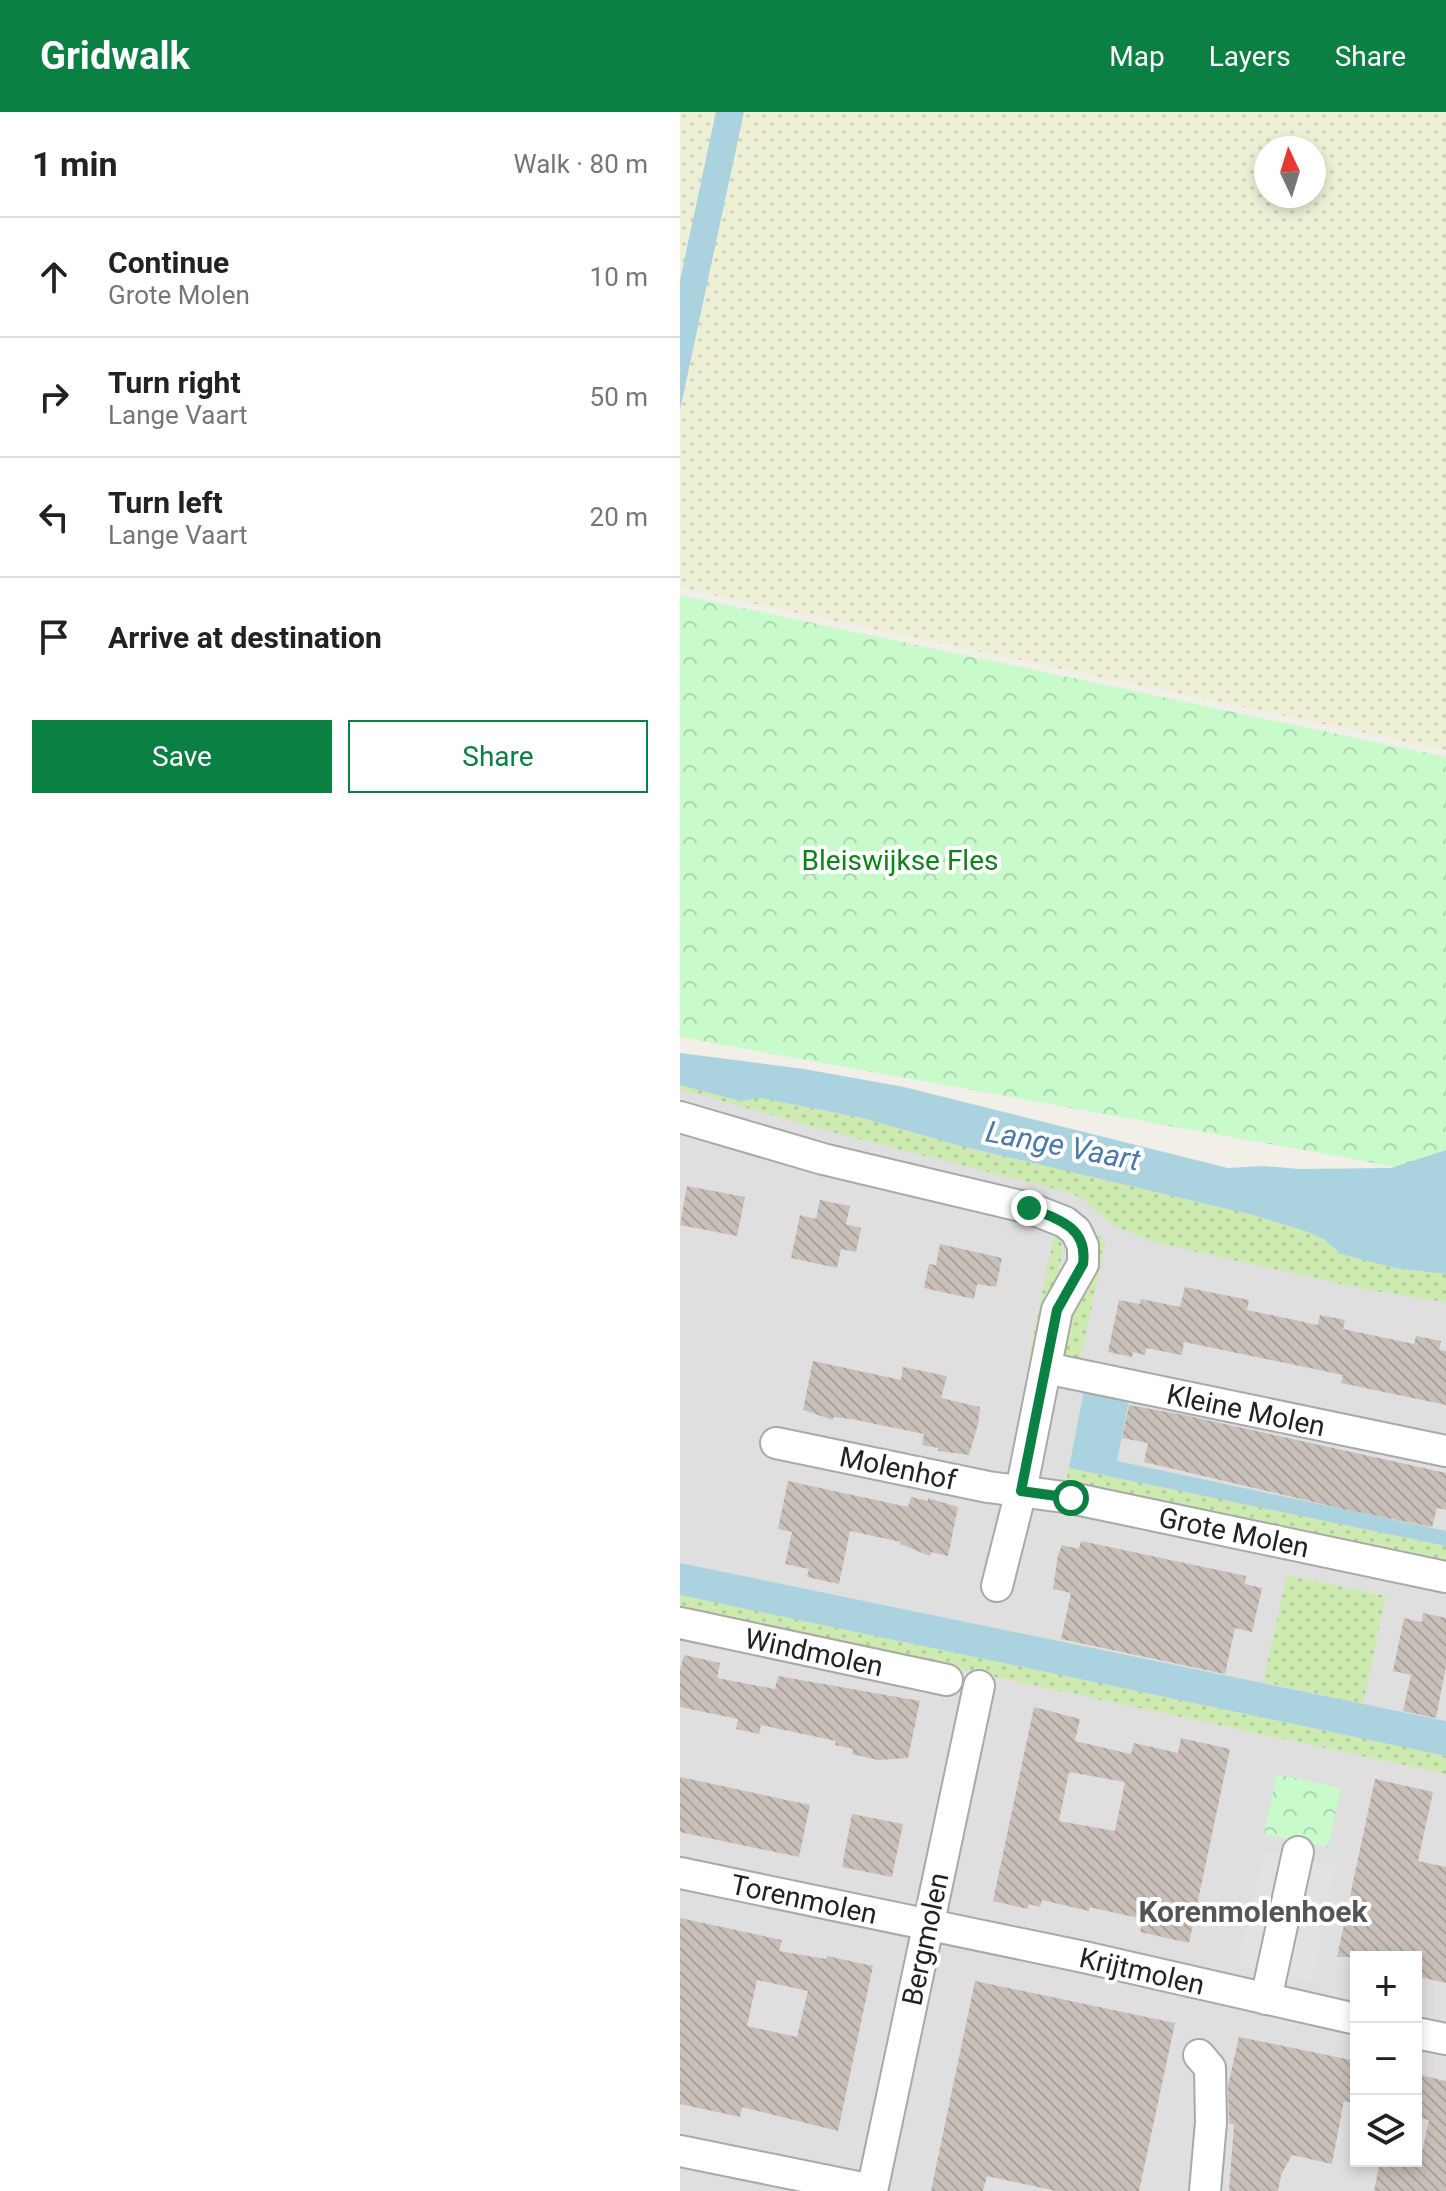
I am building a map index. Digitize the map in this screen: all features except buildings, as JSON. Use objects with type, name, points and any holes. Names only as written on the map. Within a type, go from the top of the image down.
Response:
[{"type":"street","points":[[680,1117],[823,1159],[1029,1208],[1065,1222],[1076,1231],[1083,1246],[1083,1264],[1057,1310],[1021,1491],[997,1586]]},
{"type":"street","name":"Kleine Molen","points":[[1046,1368],[1446,1451]]},
{"type":"street","name":"Molenhof","points":[[776,1443],[988,1487],[1021,1491]]},
{"type":"street","name":"Grote Molen","points":[[1021,1491],[1071,1498],[1446,1577]]},
{"type":"street","name":"Windmolen","points":[[680,1623],[947,1680]]},
{"type":"street","name":"Bergmolen","points":[[872,2191],[979,1686]]},
{"type":"street","points":[[1266,1999],[1298,1852]]},
{"type":"street","name":"Torenmolen","points":[[680,1873],[928,1925]]},
{"type":"street","name":"Krijtmolen","points":[[928,1925],[1350,2018]]},
{"type":"street","points":[[1422,2034],[1446,2039]]},
{"type":"street","points":[[1199,2055],[1210,2068],[1211,2122],[1205,2191]]},
{"type":"street","points":[[680,2151],[872,2191]]},
{"type":"shaded area","points":[[680,1079],[1446,1226],[1446,2191],[680,2191]]},
{"type":"shaded area","points":[[1265,1851],[1335,1865],[1312,1982],[1238,1965]]},
{"type":"green space","points":[[680,112],[716,112],[680,280]]},
{"type":"green space","points":[[744,112],[1446,112],[1446,750],[680,588],[680,410]]},
{"type":"green space","name":"Bleiswijkse Fles","points":[[680,595],[1446,757],[1446,1176],[680,1037]]},
{"type":"green space","points":[[680,1085],[740,1101],[761,1098],[862,1118],[961,1146],[1253,1215],[1308,1232],[1325,1240],[1341,1254],[1395,1268],[1446,1274],[1446,1302],[1368,1290],[1149,1241],[1110,1223],[1071,1193],[843,1135],[680,1089]]},
{"type":"green space","points":[[1082,1224],[1106,1241],[1080,1361],[1059,1357]]},
{"type":"green space","points":[[1055,1232],[1061,1239],[1063,1253],[1034,1356],[1029,1355]]},
{"type":"green space","points":[[1069,1468],[1446,1546],[1446,1565],[1065,1484]]},
{"type":"green space","points":[[1287,1575],[1386,1596],[1363,1704],[1263,1682]]},
{"type":"green space","points":[[680,1595],[1446,1756],[1446,1774],[680,1609]]},
{"type":"green space","points":[[1277,1774],[1341,1788],[1328,1847],[1264,1834]]},
{"type":"water","points":[[716,112],[744,112],[680,410],[680,280]]},
{"type":"water","name":"Lange Vaart","points":[[680,1053],[804,1069],[904,1087],[1228,1168],[1391,1168],[1446,1150],[1446,1274],[1395,1268],[1341,1254],[1325,1240],[1308,1232],[1253,1215],[961,1146],[862,1118],[761,1098],[740,1101],[680,1085]]},
{"type":"water","points":[[1084,1390],[1129,1400],[1117,1461],[1446,1531],[1446,1546],[1069,1468]]},
{"type":"water","points":[[680,1563],[1446,1721],[1446,1756],[680,1595]]},
{"type":"district","name":"Korenmolenhoek","points":[[1253,1912]]},
{"type":"route","points":[[1029,1208],[1065,1222],[1076,1231],[1084,1256],[1083,1264],[1057,1310],[1021,1491],[1071,1498]]}]
